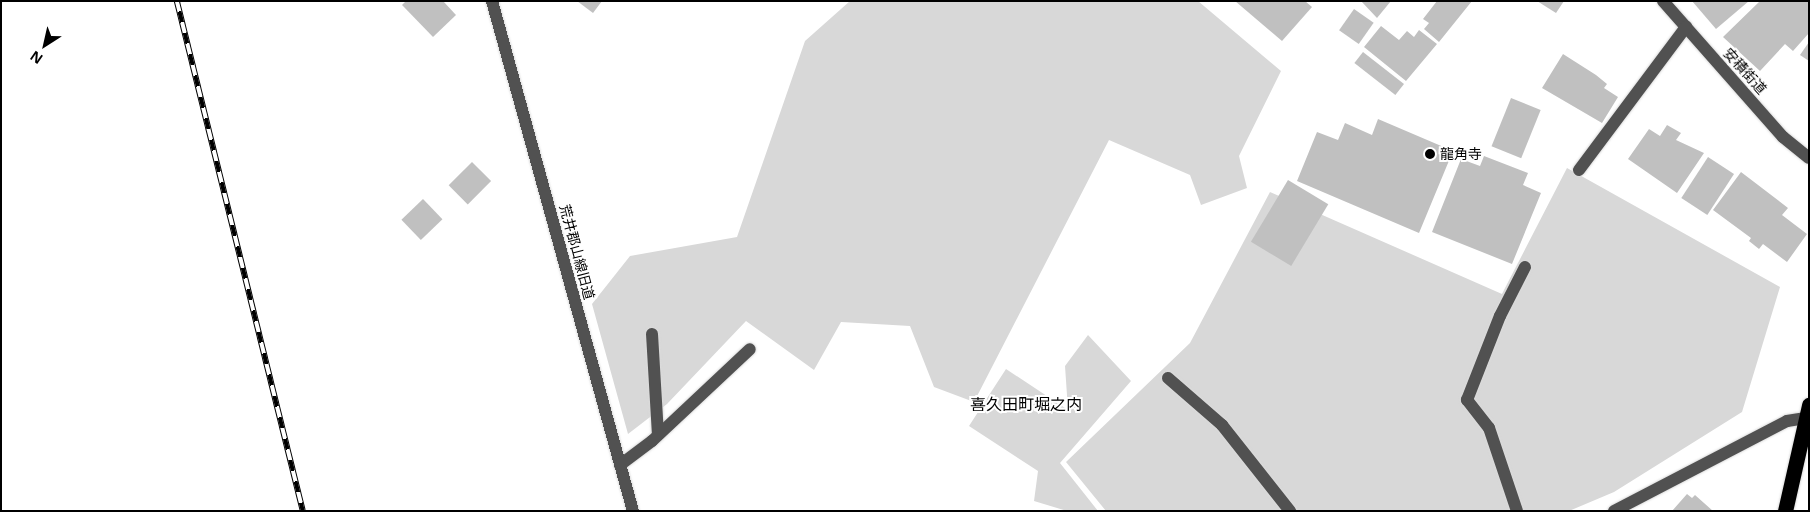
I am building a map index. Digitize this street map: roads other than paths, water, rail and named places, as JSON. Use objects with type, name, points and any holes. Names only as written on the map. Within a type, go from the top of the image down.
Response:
[{"type":"highway","points":[[1785,511],[1807,412]]},
{"type":"street","name":"荒井郡山線旧道","points":[[492,1],[633,511]]},
{"type":"street","name":"安積街道","points":[[1663,1],[1783,137],[1809,158]]},
{"type":"street","points":[[1579,170],[1686,27]]},
{"type":"street","points":[[1517,511],[1489,428],[1467,400],[1500,316],[1525,267]]},
{"type":"street","points":[[652,334],[658,435]]},
{"type":"street","points":[[620,465],[658,435],[750,349]]},
{"type":"street","points":[[1168,378],[1222,425],[1290,511]]},
{"type":"street","points":[[1614,511],[1807,412]]},
{"type":"railway","points":[[177,1],[303,511]]},
{"type":"place","name":"龍角寺","points":[[1430,154]]},
{"type":"district","name":"喜久田町堀之内","points":[[1026,404]]}]
